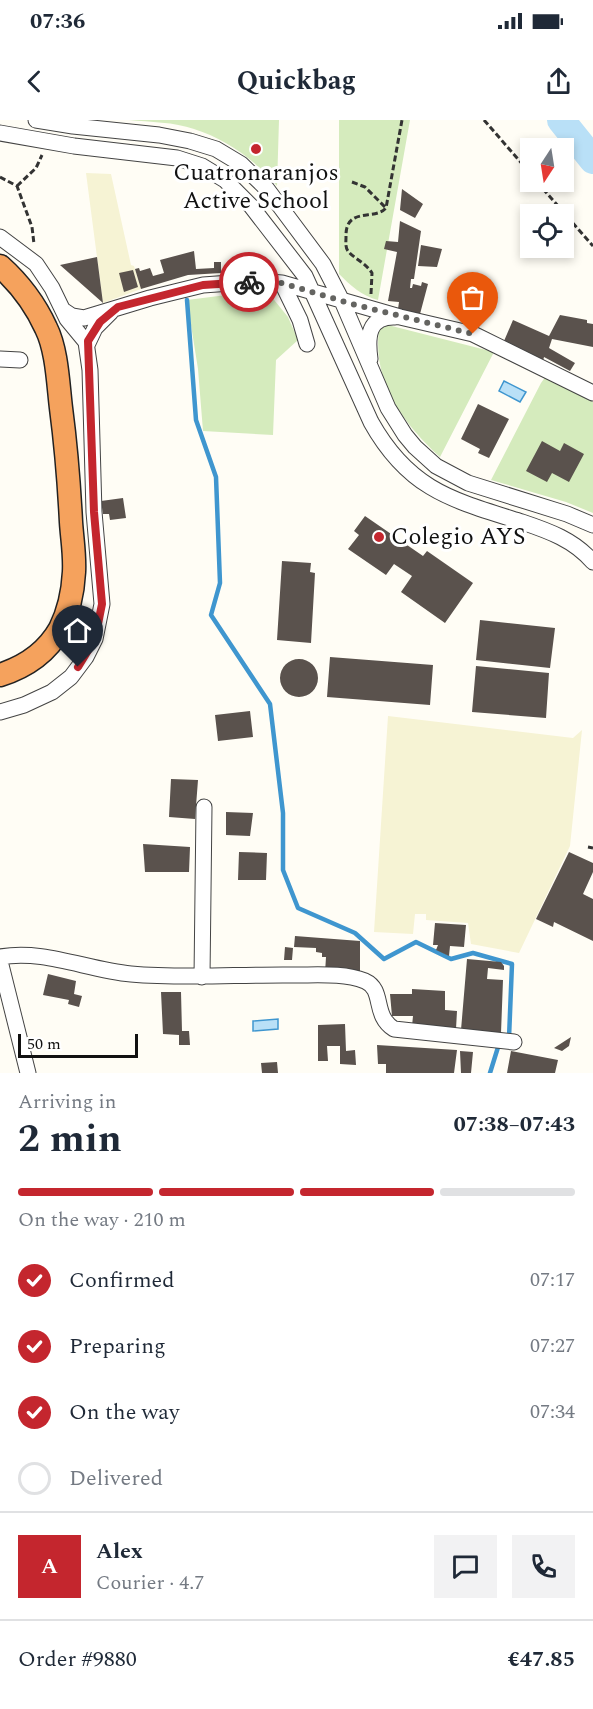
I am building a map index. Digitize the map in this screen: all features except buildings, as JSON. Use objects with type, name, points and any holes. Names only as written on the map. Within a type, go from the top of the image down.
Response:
[{"type":"highway","points":[[0,266],[28,296],[47,329],[56,368],[68,464],[74,569],[68,610],[50,644],[28,662],[0,675]]},
{"type":"street","points":[[36,120],[86,128],[174,137],[203,144],[228,155],[251,171],[323,264],[347,302],[388,408],[415,447],[436,466],[468,483],[579,517],[593,525]]},
{"type":"street","points":[[0,133],[47,142],[162,155],[191,162],[214,172],[235,188],[251,206],[305,276],[375,429],[388,450],[410,474],[432,490],[454,500],[558,536],[574,544],[593,562]]},
{"type":"street","points":[[0,237],[36,264],[52,288],[62,309],[81,333],[87,345],[94,512],[102,604],[95,639],[86,657],[71,676],[52,692],[24,705],[0,712]]},
{"type":"street","points":[[62,309],[79,318],[203,285],[258,281],[282,283],[400,317],[473,334],[593,393]]},
{"type":"street","points":[[282,283],[300,320],[307,344]]},
{"type":"street","points":[[87,345],[100,322],[118,307]]},
{"type":"street","points":[[373,374],[369,351],[374,324],[376,320],[384,317],[400,317]]},
{"type":"street","points":[[0,358],[20,360]]},
{"type":"street","points":[[202,977],[204,807]]},
{"type":"street","points":[[28,1073],[0,959],[33,955],[127,974],[202,977],[347,976],[362,980],[374,988],[384,1021],[394,1029],[514,1042]]},
{"type":"path","points":[[369,308],[373,276],[365,265],[346,248],[346,232],[350,222],[359,216],[379,213],[386,208],[402,120]]},
{"type":"path","points":[[484,120],[520,161]]},
{"type":"path","points":[[17,186],[36,168],[47,142]]},
{"type":"path","points":[[0,177],[17,186],[32,227],[36,264]]},
{"type":"path","points":[[352,182],[364,187],[386,208]]},
{"type":"path","points":[[546,192],[593,246]]},
{"type":"path","points":[[588,847],[593,848]]},
{"type":"shaded area","points":[[86,173],[111,174],[131,265],[134,266],[141,289],[103,303]]},
{"type":"shaded area","points":[[388,716],[573,738],[582,730],[570,846],[519,953],[471,944],[468,923],[426,920],[426,914],[415,914],[413,934],[374,932]]},
{"type":"green space","name":"Cuatronaranjos Active School","points":[[129,120],[279,120],[277,186],[239,152],[206,133],[178,125]]},
{"type":"green space","points":[[339,120],[410,120],[378,300],[362,293],[339,274]]},
{"type":"green space","points":[[266,290],[288,317],[298,340],[276,360],[273,435],[203,431],[198,369],[187,300]]},
{"type":"green space","points":[[380,323],[494,352],[440,457],[401,414],[384,381],[378,343]]},
{"type":"green space","points":[[546,376],[593,402],[593,513],[566,502],[491,480]]},
{"type":"water","points":[[504,381],[526,392],[520,402],[499,391]]},
{"type":"water","points":[[278,1019],[278,1029],[253,1031],[253,1021]]},
{"type":"waterway","points":[[561,120],[593,160]]},
{"type":"waterway","points":[[187,300],[196,420],[216,477],[220,583],[211,615],[270,704],[283,813],[283,870],[298,908],[355,933],[384,959],[416,942],[451,959],[473,953],[512,964],[509,1038]]},
{"type":"waterway","points":[[490,1073],[499,1044]]},
{"type":"way so far","points":[[249,282],[282,283],[400,317],[473,334]]},
{"type":"place","name":"Cuatronaranjos Active School","points":[[256,149]]},
{"type":"place","name":"Colegio AYS","points":[[379,537]]},
{"type":"route","points":[[78,667],[95,639],[102,604],[94,512],[88,341],[107,314],[118,307],[203,285],[249,282]]}]
